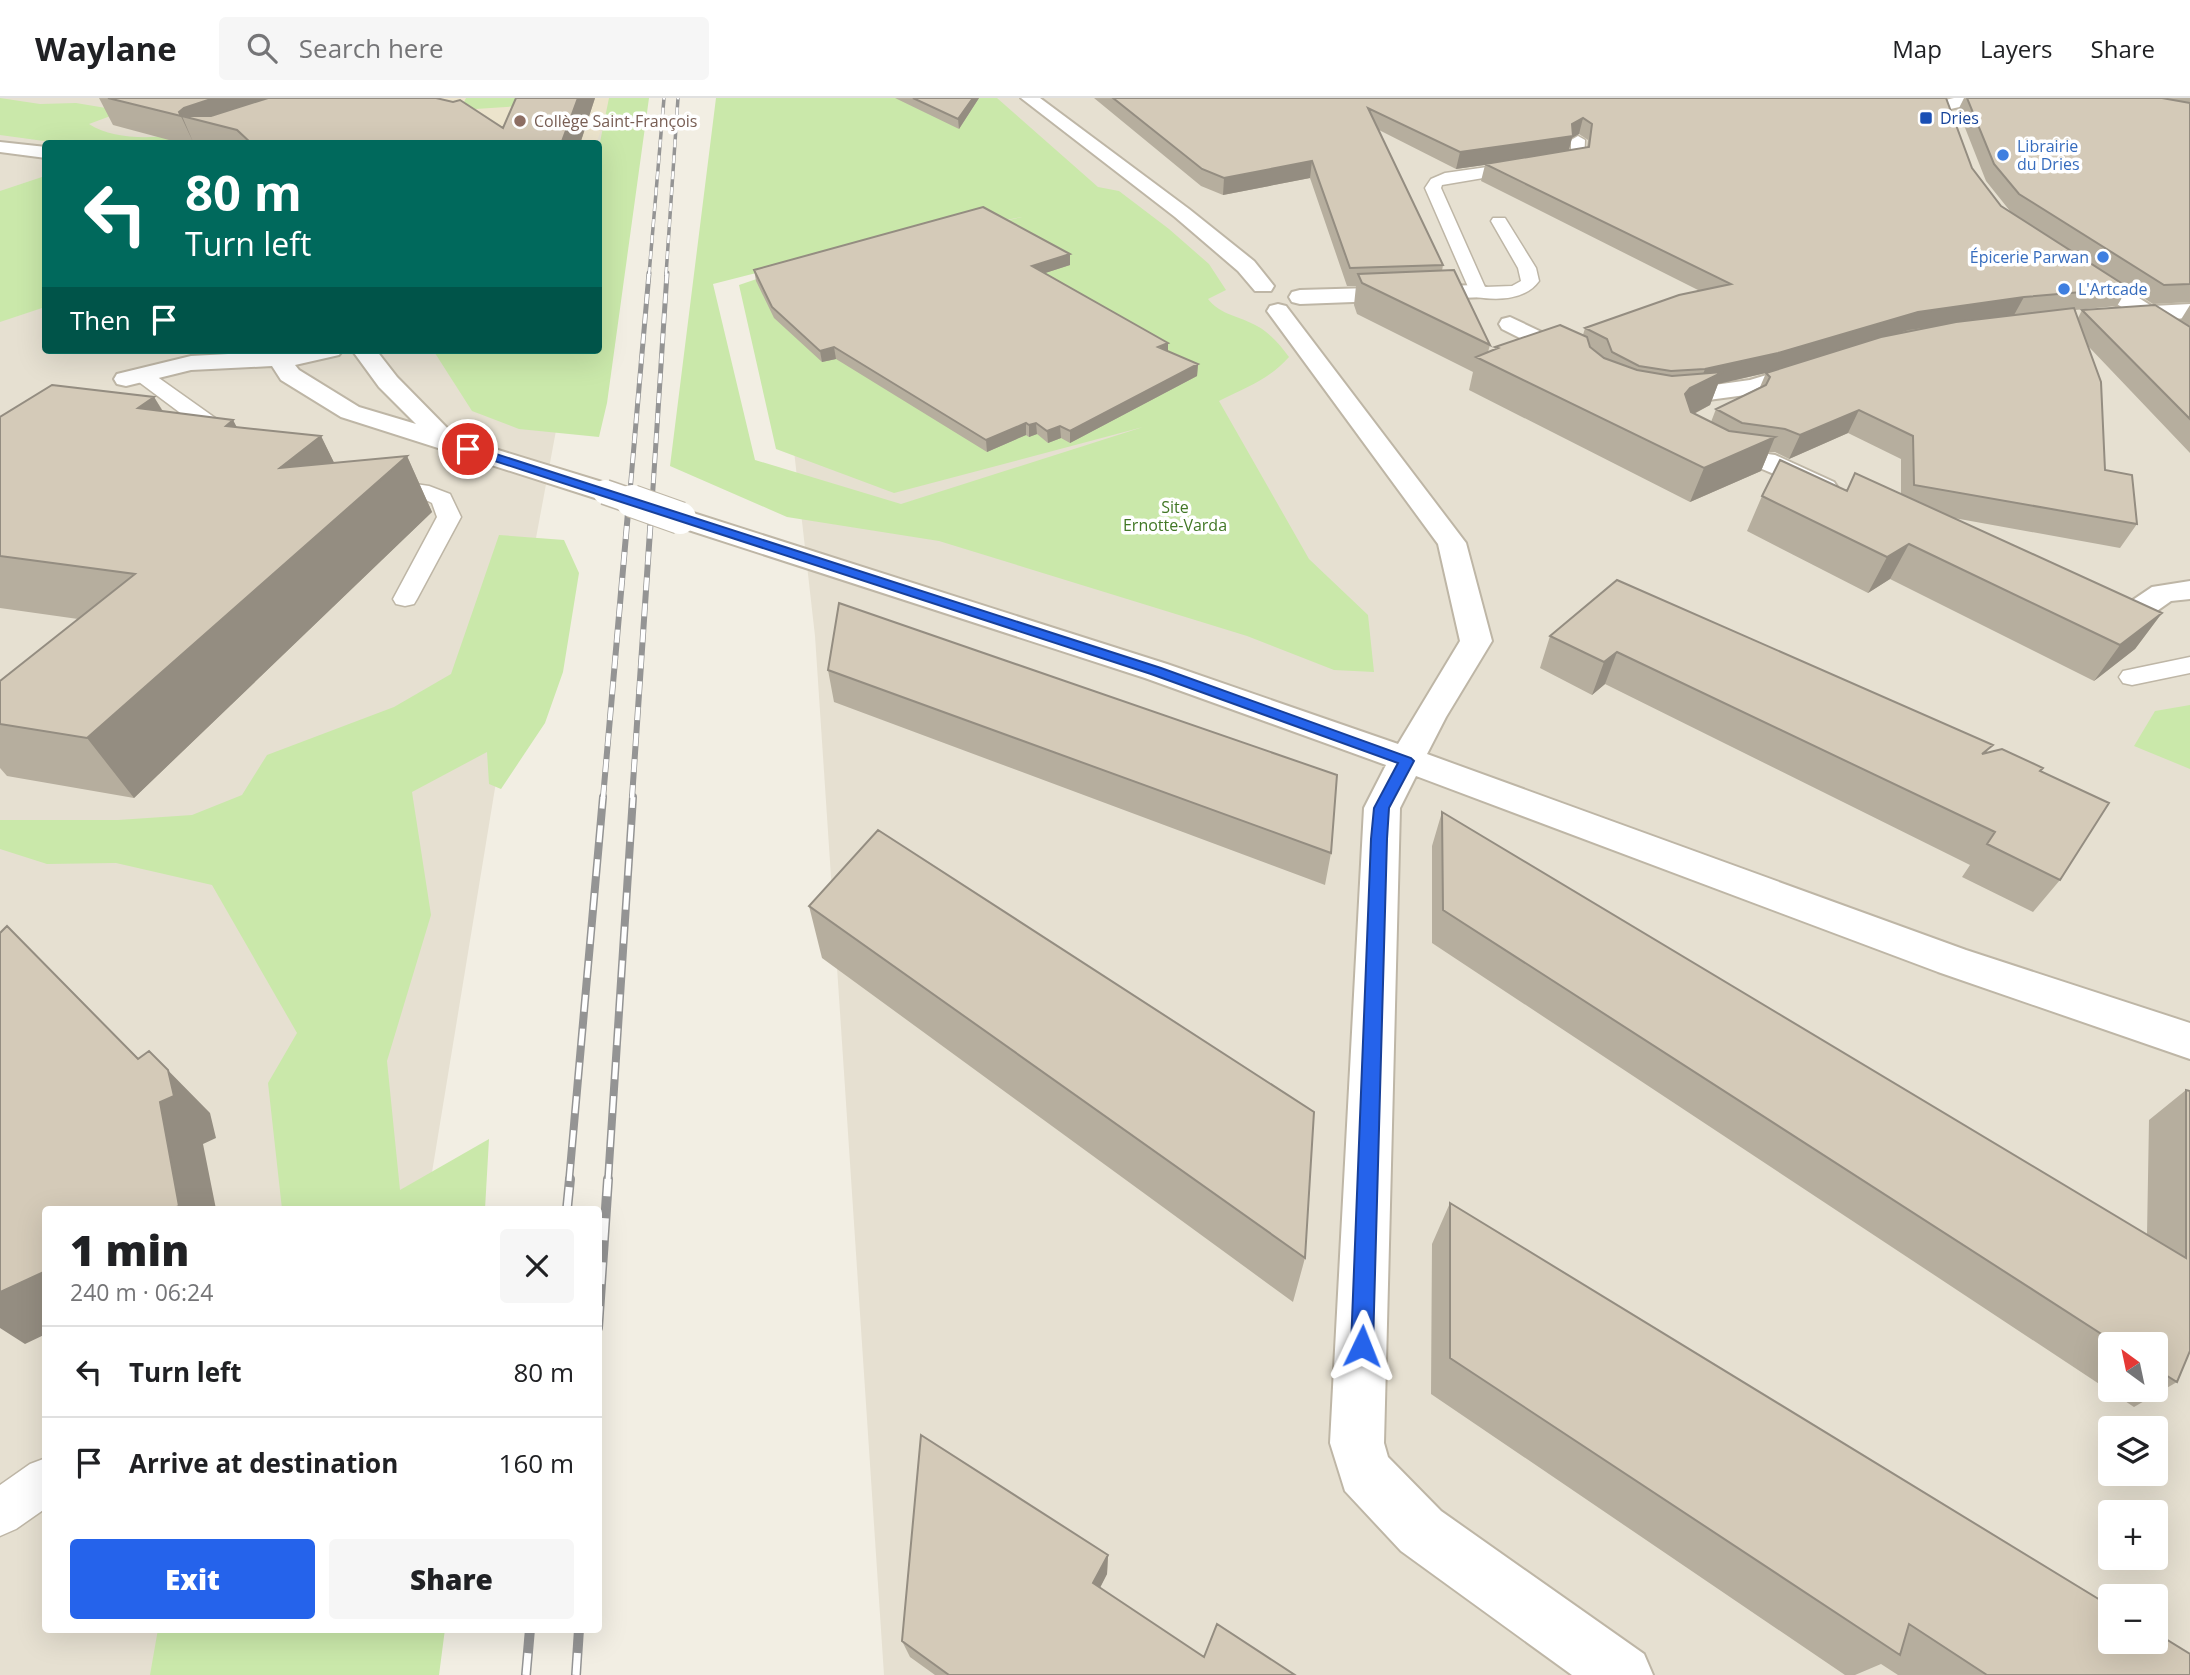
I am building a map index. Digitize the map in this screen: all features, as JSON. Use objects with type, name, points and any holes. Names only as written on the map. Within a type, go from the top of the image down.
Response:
[{"type":"street","points":[[1029,98],[1182,213],[1246,267],[1268,300],[1452,543],[1476,642],[1429,717],[1382,808],[1357,1443],[1364,1472],[1392,1505],[1421,1531],[1623,1675]]},
{"type":"street","points":[[1955,128],[1944,101],[1976,98]]},
{"type":"street","points":[[1,147],[42,152]]},
{"type":"street","points":[[2068,262],[2190,341]]},
{"type":"street","points":[[1268,300],[1478,292]]},
{"type":"street","points":[[2094,316],[2190,312]]},
{"type":"street","points":[[1510,324],[1592,365],[1592,376]]},
{"type":"street","points":[[104,394],[134,377],[166,354]]},
{"type":"street","points":[[275,354],[290,375],[351,412],[1156,671],[1952,961],[2190,1041]]},
{"type":"street","points":[[134,377],[191,363],[275,354],[302,357],[314,354]]},
{"type":"street","points":[[367,354],[388,382],[448,442]]},
{"type":"street","points":[[1636,399],[1677,399],[1753,387],[1829,363]]},
{"type":"street","points":[[334,402],[348,404],[378,398],[387,392],[388,382]]},
{"type":"street","points":[[1710,418],[1754,396],[1753,387]]},
{"type":"street","points":[[1690,439],[1726,456],[1766,461],[1851,500]]},
{"type":"street","points":[[2076,603],[2101,614],[2126,618],[2163,593],[2190,590]]},
{"type":"lane","points":[[1499,221],[1527,268],[1530,281],[1524,288],[1517,290],[1478,292],[1433,188],[1436,182],[1445,178],[1578,158],[1578,140]]},
{"type":"lane","points":[[134,377],[250,454]]},
{"type":"lane","points":[[364,483],[429,493],[442,499],[449,517],[405,599]]},
{"type":"lane","points":[[2132,677],[2190,665]]},
{"type":"lane","points":[[0,1513],[42,1483]]},
{"type":"shaded area","points":[[0,98],[618,98],[602,188],[602,140],[42,140],[42,354],[570,354],[536,538],[426,1206],[42,1206],[42,1633],[356,1633],[349,1675],[0,1675]]},
{"type":"shaded area","name":"Collège Saint-François","points":[[401,98],[612,98],[597,140],[463,140]]},
{"type":"shaded area","points":[[754,98],[2190,98],[2190,1675],[884,1675],[815,636]]},
{"type":"green space","points":[[0,98],[40,104],[76,103],[124,111],[89,124],[105,132],[123,136],[162,136],[238,125],[187,140],[42,141],[0,135]]},
{"type":"green space","points":[[466,98],[523,98],[520,106],[460,110]]},
{"type":"green space","points":[[609,98],[649,98],[607,403],[599,437],[519,429],[472,411],[436,354],[602,354],[600,140]]},
{"type":"green space","name":"Site Ernotte-Varda","points":[[716,98],[997,98],[1098,187],[1119,191],[1209,264],[1226,290],[1208,299],[1224,312],[1262,329],[1289,357],[1265,378],[1219,401],[1309,559],[1368,615],[1374,672],[1334,670],[1247,636],[939,541],[787,517],[670,466]],"holes":[[[1022,217],[771,274],[739,285],[776,449],[894,493],[1143,427],[901,504],[755,460],[713,284],[862,246]]]},
{"type":"green space","points":[[42,177],[42,308],[0,322],[0,191]]},
{"type":"green space","points":[[499,535],[564,540],[579,573],[563,672],[545,723],[501,789],[489,784],[487,752],[412,792],[431,915],[387,1061],[400,1190],[489,1139],[485,1206],[282,1206],[268,1083],[297,1033],[212,885],[116,863],[47,864],[0,849],[0,820],[118,820],[192,815],[242,795],[267,755],[394,707],[451,674]]},
{"type":"green space","points":[[2190,705],[2190,769],[2134,746],[2155,711]]},
{"type":"green space","points":[[157,1633],[444,1633],[439,1675],[150,1675]]},
{"type":"building","points":[[108,98],[214,98],[184,108],[179,112],[181,116]]},
{"type":"building","points":[[268,98],[436,98],[453,102],[460,100],[503,128],[516,98],[578,98],[562,140],[248,140],[237,130],[182,116],[211,116]]},
{"type":"building","points":[[913,98],[973,98],[958,119]]},
{"type":"building","points":[[1113,98],[1946,98],[1972,168],[2001,206],[2129,288],[2024,297],[1918,312],[1778,353],[1705,369],[1671,371],[1639,366],[1612,352],[1607,339],[1585,328],[1679,295],[1731,284],[1485,164],[1589,147],[1592,124],[1583,118],[1572,124],[1573,136],[1460,152],[1368,108],[1443,265],[1350,268],[1312,161],[1224,178],[1202,169]]},
{"type":"building","points":[[1967,98],[2162,98],[2190,103],[2190,284],[2164,285],[2019,194],[1994,164]]},
{"type":"building","points":[[983,207],[1070,254],[1032,266],[1168,343],[1158,347],[1198,364],[1070,431],[1060,426],[1047,431],[1036,423],[1026,423],[986,440],[834,347],[820,351],[772,307],[754,270]]},
{"type":"building","points":[[1454,270],[1490,345],[1362,283],[1358,274]]},
{"type":"building","points":[[2155,305],[2190,327],[2190,419],[2082,310]]},
{"type":"building","points":[[2074,308],[2101,382],[2105,470],[2132,475],[2137,524],[1914,485],[1913,436],[1859,410],[1800,435],[1785,429],[1742,423],[1716,409],[1766,385],[1770,377],[1766,373],[1881,337],[1956,322]]},
{"type":"building","points":[[1560,325],[1587,337],[1590,347],[1604,358],[1637,370],[1672,376],[1723,372],[1690,388],[1685,394],[1691,412],[1729,431],[1775,437],[1704,468],[1476,357],[1498,348],[1495,347]]},
{"type":"building","points":[[52,385],[154,397],[138,408],[233,420],[226,426],[321,436],[280,468],[407,456],[87,738],[0,724],[0,681],[135,574],[0,556],[0,417]]},
{"type":"building","points":[[1780,460],[1847,491],[1855,473],[2162,613],[2120,645],[1909,544],[1887,557],[1762,496]]},
{"type":"building","points":[[1617,580],[1993,745],[1982,754],[2002,749],[2043,768],[2040,771],[2109,803],[2060,880],[1987,844],[1995,832],[1617,652],[1604,662],[1550,636]]},
{"type":"building","points":[[839,603],[1337,775],[1331,853],[828,670]]},
{"type":"building","points":[[1442,812],[2186,1258],[2186,1090],[2190,1091],[2190,1351],[2177,1382],[2168,1376],[2168,1332],[2098,1332],[1443,910]]},
{"type":"building","points":[[878,830],[1314,1112],[1305,1258],[809,906]]},
{"type":"building","points":[[7,926],[138,1059],[149,1051],[168,1070],[174,1096],[160,1102],[179,1206],[42,1206],[42,1273],[0,1292],[0,933]]},
{"type":"building","points":[[1450,1203],[2098,1599],[2098,1654],[2168,1654],[2168,1640],[2190,1654],[2190,1675],[1987,1675],[1909,1624],[1900,1655],[1450,1358]]},
{"type":"building","points":[[921,1435],[1108,1555],[1093,1583],[1204,1657],[1217,1624],[1295,1675],[949,1675],[902,1641]]},
{"type":"railway","points":[[649,275],[664,98]]},
{"type":"railway","points":[[666,275],[678,98]]},
{"type":"railway","points":[[629,503],[649,273]]},
{"type":"railway","points":[[652,503],[667,273]]},
{"type":"railway","points":[[603,798],[629,501]]},
{"type":"railway","points":[[632,798],[652,501]]},
{"type":"railway","points":[[569,1181],[603,797]]},
{"type":"railway","points":[[608,1181],[633,797]]},
{"type":"railway","points":[[567,1206],[570,1179]]},
{"type":"railway","points":[[602,1268],[608,1179]]},
{"type":"railway","points":[[526,1675],[530,1633]]},
{"type":"railway","points":[[576,1675],[579,1633]]},
{"type":"place","name":"Dries","points":[[1926,118]]},
{"type":"place","name":"Collège Saint-François","points":[[520,121]]},
{"type":"place","name":"Librairie du Dries","points":[[2003,155]]},
{"type":"place","name":"Épicerie Parwan","points":[[2103,257]]},
{"type":"place","name":"L'Artcade","points":[[2064,289]]},
{"type":"route","points":[[468,449],[1156,671],[1406,761],[1382,808],[1379,839],[1362,1346]]}]
